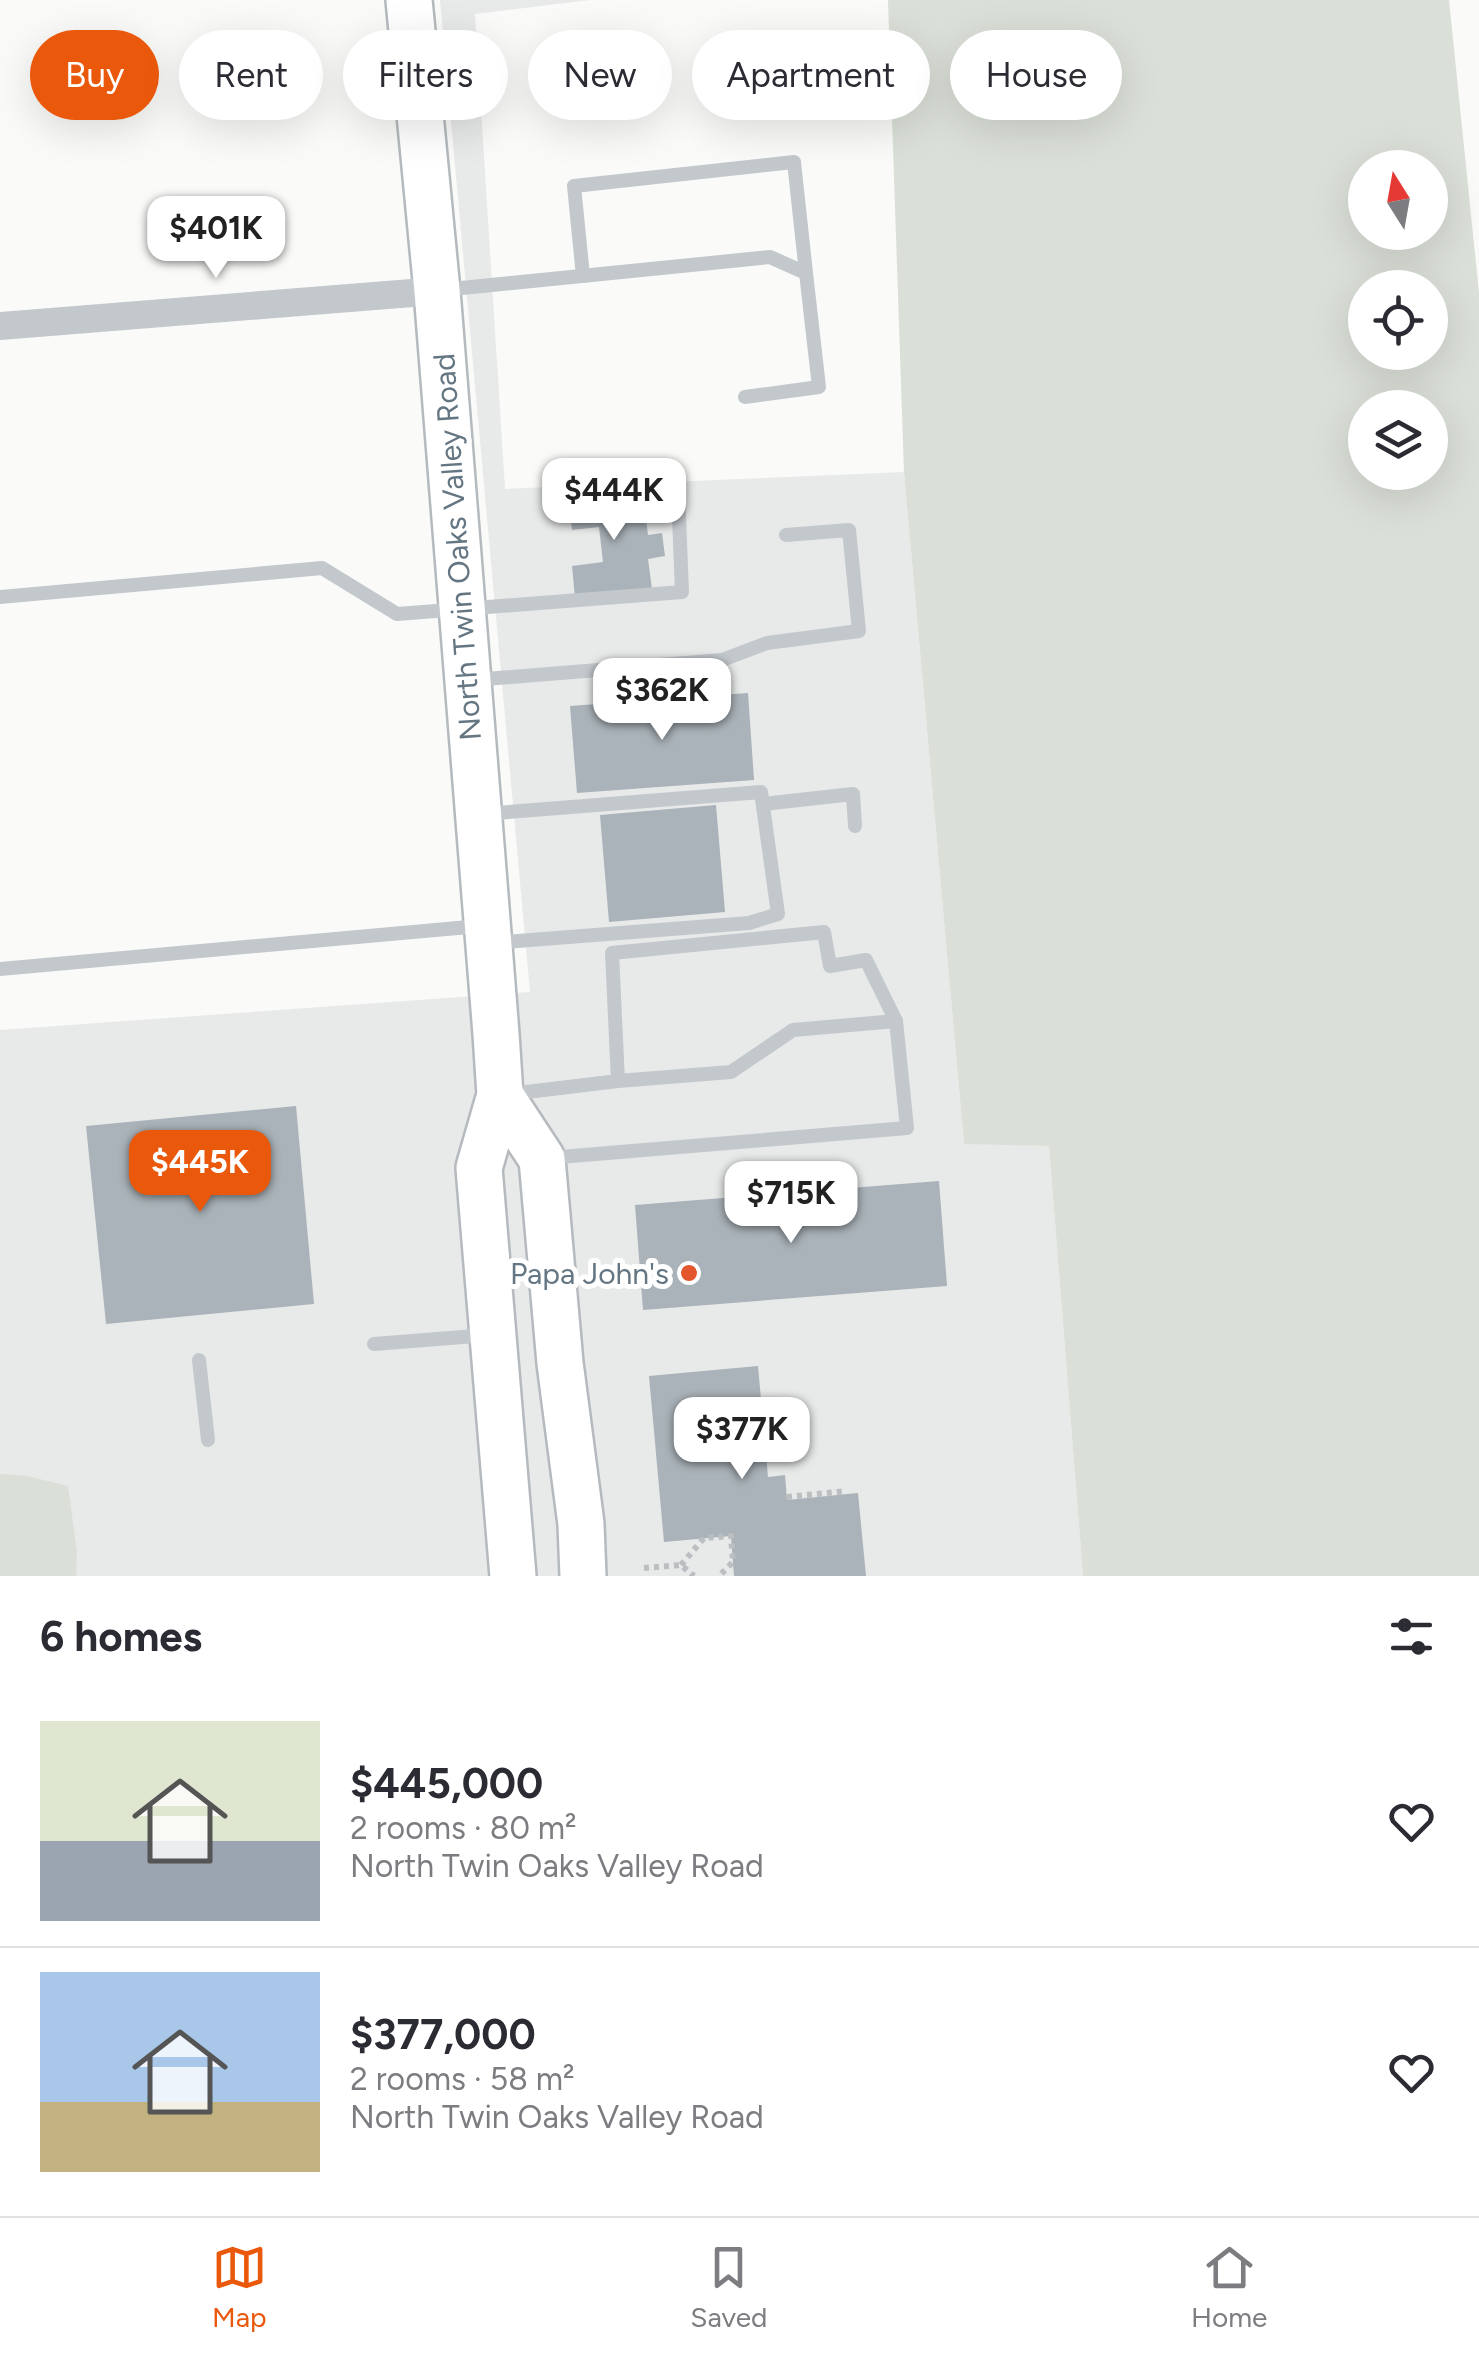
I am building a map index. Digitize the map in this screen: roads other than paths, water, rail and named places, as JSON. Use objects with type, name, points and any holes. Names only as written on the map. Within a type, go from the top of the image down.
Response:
[{"type":"main road","name":"North Twin Oaks Valley Road","points":[[410,0],[500,1095],[479,1168],[514,1576]]},
{"type":"main road","name":"North Twin Oaks Valley Road","points":[[500,1095],[542,1159],[582,1576]]},
{"type":"street","points":[[0,326],[436,291]]},
{"type":"lane","points":[[583,276],[574,186],[794,162],[820,387],[745,397]]},
{"type":"lane","points":[[436,291],[770,258],[806,273]]},
{"type":"lane","points":[[0,597],[322,568],[397,614],[682,592],[678,492]]},
{"type":"lane","points":[[467,681],[722,660],[767,642],[859,631],[849,530],[786,535]]},
{"type":"lane","points":[[0,969],[487,934],[749,924],[778,914],[761,792],[478,815]]},
{"type":"lane","points":[[763,804],[853,794],[855,826]]},
{"type":"lane","points":[[542,1159],[907,1128],[896,1022],[866,960],[830,966],[824,932],[612,953],[618,1081]]},
{"type":"lane","points":[[500,1095],[731,1072],[793,1030],[896,1022]]},
{"type":"lane","points":[[374,1344],[493,1335]]},
{"type":"lane","points":[[199,1360],[208,1440]]},
{"type":"place","name":"Papa John's","points":[[689,1273]]}]
